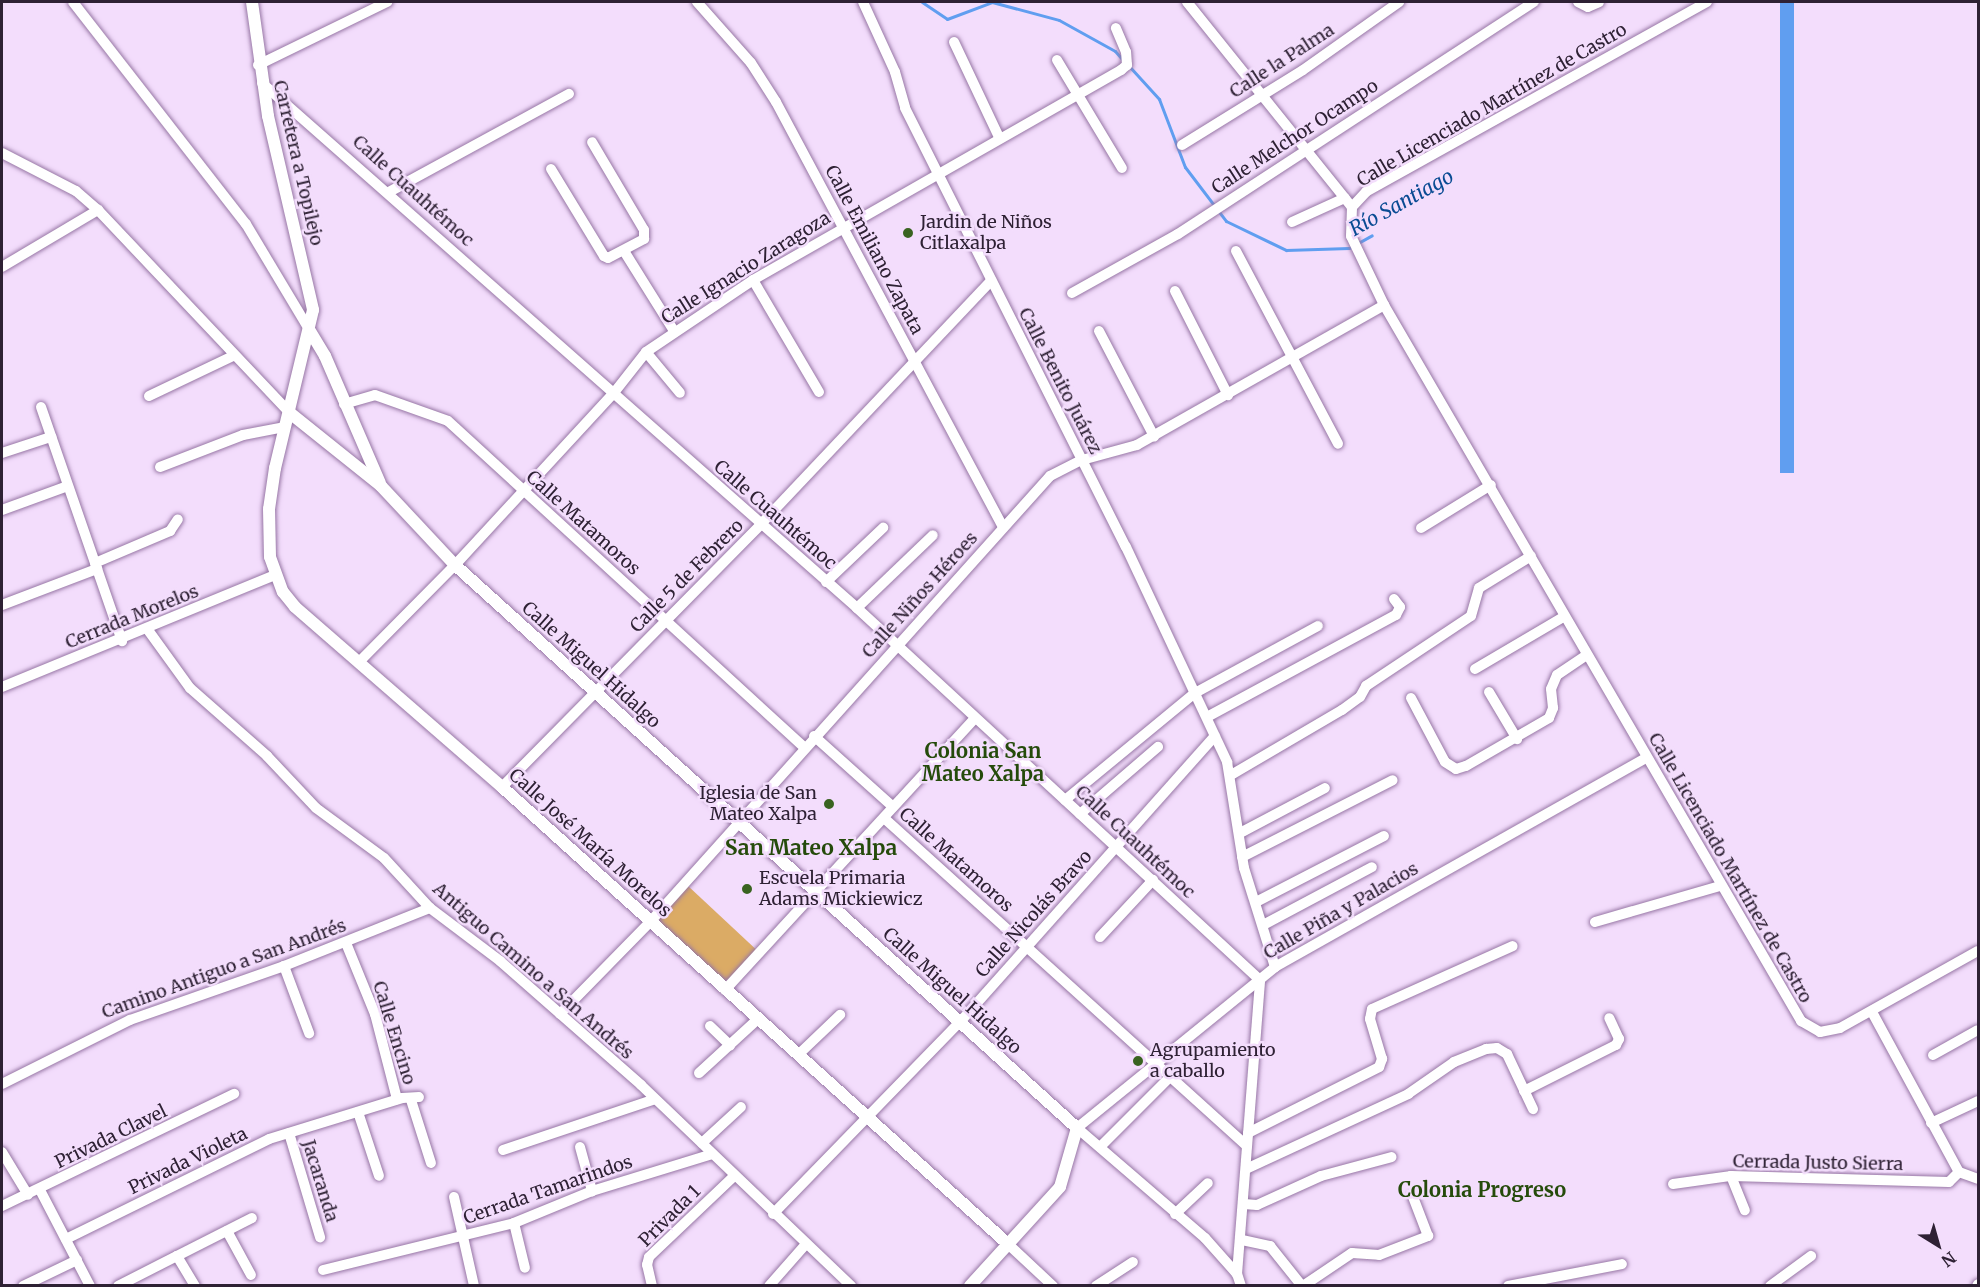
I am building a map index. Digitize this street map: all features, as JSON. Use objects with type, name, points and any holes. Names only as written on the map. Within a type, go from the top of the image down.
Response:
[{"type":"main road","name":"Carretera a Topilejo","points":[[252,2],[258,65],[288,208],[310,293],[310,331],[290,413]]},
{"type":"main road","name":"Calle Miguel Hidalgo","points":[[310,331],[325,356],[381,486]]},
{"type":"main road","name":"Calle Miguel Hidalgo","points":[[290,413],[381,486],[455,565],[1077,1128]]},
{"type":"main road","name":"Calle José María Morelos","points":[[290,413],[285,427],[270,509],[269,548],[275,575],[295,607],[360,661],[502,787],[725,990],[799,1054],[868,1120],[1008,1244]]},
{"type":"main road","points":[[970,1286],[1060,1187],[1077,1128]]},
{"type":"street","points":[[73,2],[246,224],[310,331]]},
{"type":"street","points":[[258,65],[387,2]]},
{"type":"street","name":"Calle Emiliano Zapata","points":[[697,2],[752,63],[843,227],[1003,527]]},
{"type":"street","name":"Calle Benito Juárez","points":[[863,2],[895,72],[905,108],[936,173],[1082,460],[1207,717],[1231,775],[1242,857],[1264,924],[1275,967]]},
{"type":"street","points":[[1187,2],[1348,203],[1292,222]]},
{"type":"street","name":"Calle la Palma","points":[[1182,145],[1262,93],[1303,70],[1399,2]]},
{"type":"street","name":"Calle Melchor Ocampo","points":[[1072,293],[1178,234],[1533,2]]},
{"type":"street","points":[[1578,2],[1588,7],[1599,2]]},
{"type":"street","name":"Calle Licenciado Martínez de Castro","points":[[1707,2],[1348,203],[1351,236],[1384,305],[1491,485],[1720,886],[1801,1021],[1812,1029],[1830,1032],[1872,1012],[1978,951]]},
{"type":"street","name":"Calle Ignacio Zaragoza","points":[[360,661],[455,565],[613,394],[646,352],[753,280],[1127,65],[1126,53],[1116,28]]},
{"type":"street","points":[[954,42],[999,137]]},
{"type":"street","points":[[1057,60],[1122,168]]},
{"type":"street","name":"Calle Cuauhtémoc","points":[[262,83],[389,192],[613,394],[857,608],[1260,980]]},
{"type":"street","points":[[389,192],[569,94]]},
{"type":"street","points":[[551,169],[604,256],[608,258],[624,251],[646,235],[592,142]]},
{"type":"street","points":[[2,153],[76,191],[98,210],[233,356],[290,413]]},
{"type":"street","points":[[2,267],[98,210]]},
{"type":"street","points":[[624,251],[674,331]]},
{"type":"street","points":[[1236,251],[1295,358],[1338,444]]},
{"type":"street","points":[[753,280],[819,392]]},
{"type":"street","name":"Calle 5 de Febrero","points":[[502,787],[761,524],[991,281]]},
{"type":"street","points":[[1175,291],[1228,395]]},
{"type":"street","name":"Calle Niños Héroes","points":[[560,1014],[650,922],[804,747],[1050,476],[1082,460],[1137,445],[1295,358],[1384,305]]},
{"type":"street","points":[[1099,331],[1154,436]]},
{"type":"street","points":[[646,352],[680,393]]},
{"type":"street","points":[[149,396],[233,356]]},
{"type":"street","name":"Calle Matamoros","points":[[344,404],[375,395],[439,415],[804,747]]},
{"type":"street","points":[[41,407],[122,641]]},
{"type":"street","points":[[160,467],[243,435],[285,427]]},
{"type":"street","points":[[2,453],[51,437]]},
{"type":"street","points":[[1421,528],[1491,485]]},
{"type":"street","points":[[2,510],[68,486]]},
{"type":"street","points":[[2,605],[96,566],[170,531],[177,519]]},
{"type":"street","points":[[826,582],[883,528]]},
{"type":"street","points":[[857,608],[933,535]]},
{"type":"street","points":[[1231,775],[1342,710],[1360,697],[1366,686],[1471,616],[1479,588],[1531,556]]},
{"type":"street","name":"Cerrada Morelos","points":[[2,687],[122,641],[275,575]]},
{"type":"street","points":[[1207,717],[1396,615],[1400,607],[1394,599]]},
{"type":"street","points":[[1475,669],[1565,616]]},
{"type":"street","points":[[1065,800],[1174,714],[1195,693],[1318,626]]},
{"type":"street","name":"Antiguo Camino a San Andrés","points":[[148,630],[172,666],[208,706],[267,756],[316,808],[384,858],[430,908],[500,961],[560,1014],[655,1099],[805,1245],[851,1286]]},
{"type":"street","points":[[1411,698],[1445,762],[1456,769],[1517,740],[1549,718],[1553,708],[1551,689],[1557,675],[1587,655]]},
{"type":"street","points":[[1489,692],[1517,740]]},
{"type":"street","points":[[725,990],[975,718]]},
{"type":"street","name":"Calle Matamoros","points":[[814,736],[893,807]]},
{"type":"street","name":"Calle Nicolás Bravo","points":[[773,1214],[868,1120],[960,1022],[1215,736]]},
{"type":"street","points":[[1080,814],[1158,747]]},
{"type":"street","name":"Calle Piña y Palacios","points":[[1077,1128],[1275,967],[1646,758]]},
{"type":"street","points":[[1242,857],[1393,780]]},
{"type":"street","points":[[1240,833],[1325,788]]},
{"type":"street","name":"Calle Matamoros","points":[[884,818],[1171,1076],[1247,1139]]},
{"type":"street","points":[[1256,902],[1384,836]]},
{"type":"street","points":[[1264,924],[1372,867]]},
{"type":"street","points":[[1100,937],[1153,880]]},
{"type":"street","points":[[1595,921],[1720,886]]},
{"type":"street","name":"Camino Antiguo a San Andrés","points":[[2,1084],[130,1020],[346,943],[430,908]]},
{"type":"street","name":"Calle Encino","points":[[346,943],[375,1014],[397,1099]]},
{"type":"street","points":[[1247,1139],[1379,1066],[1382,1059],[1370,1020],[1372,1009],[1513,946]]},
{"type":"street","points":[[284,966],[309,1033]]},
{"type":"street","points":[[1241,1286],[1237,1274],[1242,1240],[1247,1139],[1260,980]]},
{"type":"street","points":[[1872,1012],[1959,1172],[1978,1179]]},
{"type":"street","points":[[799,1054],[840,1016]]},
{"type":"street","points":[[699,1073],[759,1018]]},
{"type":"street","points":[[1524,1090],[1616,1045],[1618,1039],[1609,1018]]},
{"type":"street","points":[[710,1026],[730,1045]]},
{"type":"street","points":[[1933,1055],[1978,1030]]},
{"type":"street","points":[[1246,1169],[1408,1094],[1454,1062],[1486,1049],[1497,1048],[1507,1054],[1533,1109]]},
{"type":"street","points":[[1100,1148],[1171,1076]]},
{"type":"street","name":"Privada Clavel","points":[[2,1206],[40,1190],[234,1094]]},
{"type":"street","points":[[397,1099],[415,1099],[431,1163]]},
{"type":"street","name":"Privada Violeta","points":[[66,1239],[220,1162],[289,1134],[397,1099]]},
{"type":"street","points":[[503,1150],[655,1099]]},
{"type":"street","points":[[1931,1123],[1978,1101]]},
{"type":"street","points":[[702,1143],[741,1107]]},
{"type":"street","points":[[358,1112],[378,1176]]},
{"type":"street","name":"Calle Miguel Hidalgo","points":[[1077,1128],[1205,1238],[1237,1274]]},
{"type":"street","name":"Jacaranda","points":[[289,1134],[320,1238]]},
{"type":"street","points":[[580,1147],[592,1191]]},
{"type":"street","points":[[2,1152],[28,1195]]},
{"type":"street","name":"Cerrada Tamarindos","points":[[323,1270],[514,1223],[592,1191],[712,1154]]},
{"type":"street","points":[[1244,1204],[1257,1205],[1321,1176],[1392,1156]]},
{"type":"street","name":"Cerrada Justo Sierra","points":[[1673,1184],[1731,1176],[1949,1182],[1959,1172]]},
{"type":"street","name":"Privada 1","points":[[652,1286],[646,1265],[649,1257],[734,1176]]},
{"type":"street","points":[[1731,1176],[1744,1210]]},
{"type":"street","points":[[1175,1214],[1208,1183]]},
{"type":"street","points":[[40,1190],[90,1286]]},
{"type":"street","points":[[454,1197],[474,1286]]},
{"type":"street","points":[[1242,1240],[1270,1246],[1302,1286],[1352,1252],[1379,1255],[1428,1236],[1413,1197]]},
{"type":"street","points":[[118,1286],[252,1218]]},
{"type":"street","points":[[514,1223],[525,1268]]},
{"type":"street","points":[[228,1231],[251,1275]]},
{"type":"street","points":[[1008,1244],[1053,1286]]},
{"type":"street","points":[[769,1286],[805,1245]]},
{"type":"street","points":[[177,1256],[195,1286]]},
{"type":"street","points":[[1770,1286],[1811,1256]]},
{"type":"street","points":[[22,1286],[77,1260]]},
{"type":"street","points":[[1096,1286],[1133,1262]]},
{"type":"street","points":[[1508,1286],[1622,1264]]},
{"type":"shaded area","points":[[687,885],[757,950],[725,985],[655,919]]},
{"type":"water","points":[[1780,2],[1794,2],[1794,473],[1780,473]]},
{"type":"waterway","name":"Río Santiago","points":[[922,2],[947,19],[992,2],[1059,20],[1115,51],[1122,59]]},
{"type":"waterway","name":"Río Santiago","points":[[1129,66],[1159,99],[1185,167],[1226,221],[1286,250],[1349,248],[1372,235]]},
{"type":"place","name":"Jardin de Niños Citlaxalpa","points":[[908,233]]},
{"type":"place","name":"Iglesia de San Mateo Xalpa","points":[[829,804]]},
{"type":"place","name":"Escuela Primaria Adams Mickiewicz","points":[[747,889]]},
{"type":"place","name":"Agrupamiento a caballo","points":[[1138,1061]]},
{"type":"district","name":"Colonia San Mateo Xalpa","points":[[983,762]]},
{"type":"district","name":"San Mateo Xalpa","points":[[811,848]]},
{"type":"district","name":"Colonia Progreso","points":[[1482,1189]]}]
